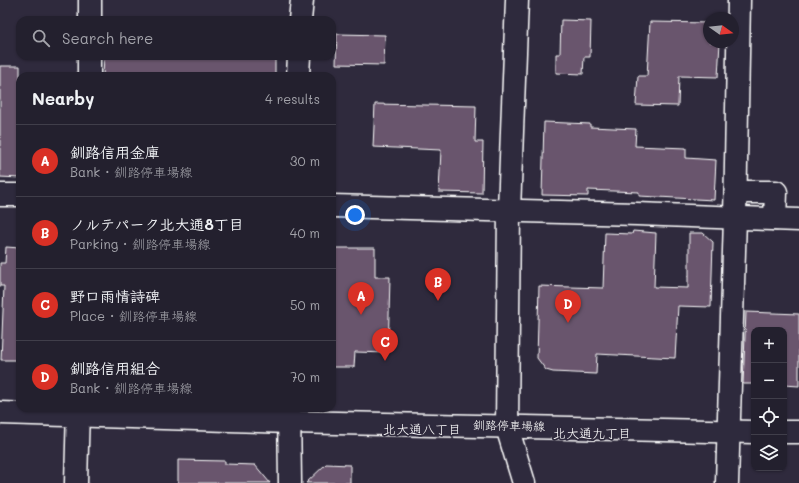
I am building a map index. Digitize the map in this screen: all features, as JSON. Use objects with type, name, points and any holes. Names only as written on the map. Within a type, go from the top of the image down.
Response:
[{"type":"street","points":[[90,0],[90,16]]},
{"type":"street","points":[[300,16],[302,0]]},
{"type":"street","points":[[517,0],[509,210],[507,427],[524,483]]},
{"type":"street","points":[[727,483],[736,192],[739,0]]},
{"type":"street","points":[[88,72],[89,60]]},
{"type":"street","points":[[298,72],[299,60]]},
{"type":"street","points":[[736,192],[776,192],[775,219]]},
{"type":"street","points":[[0,195],[16,195]]},
{"type":"street","points":[[336,206],[509,210],[799,220]]},
{"type":"street","points":[[76,483],[78,412]]},
{"type":"street","name":"釧路停車場線","points":[[0,413],[78,412],[290,415],[507,427],[751,432]]},
{"type":"street","points":[[290,415],[290,483]]},
{"type":"street","points":[[787,432],[799,432]]},
{"type":"building","points":[[561,20],[591,21],[590,57],[584,57],[583,74],[556,73],[556,54],[560,54]]},
{"type":"building","points":[[650,22],[703,23],[703,48],[720,48],[718,77],[679,76],[678,106],[636,105],[638,76],[647,76]]},
{"type":"building","points":[[337,34],[385,35],[384,65],[336,64]]},
{"type":"building","points":[[104,60],[275,60],[275,72],[103,72]]},
{"type":"building","points":[[0,66],[20,66],[20,72],[16,72],[16,178],[0,177]]},
{"type":"building","points":[[375,104],[476,106],[475,142],[483,142],[482,193],[439,192],[441,150],[373,147]]},
{"type":"building","points":[[544,122],[590,124],[590,127],[636,129],[635,146],[686,148],[686,158],[716,160],[714,200],[639,196],[639,192],[588,190],[588,196],[542,195]]},
{"type":"building","points":[[633,231],[656,233],[654,287],[688,288],[689,233],[703,233],[713,242],[711,307],[678,306],[675,358],[597,354],[596,374],[553,372],[546,370],[537,358],[539,286],[603,288],[605,233],[632,234]]},
{"type":"building","points":[[6,247],[16,248],[16,360],[1,360],[4,286],[0,286],[0,263],[5,263]]},
{"type":"building","points":[[336,248],[375,248],[375,277],[390,277],[388,353],[355,352],[354,367],[336,367]]},
{"type":"building","points":[[746,312],[799,314],[799,386],[787,385],[787,327],[751,327],[751,384],[743,384]]},
{"type":"building","points":[[178,460],[225,461],[225,464],[255,465],[270,483],[178,483]]},
{"type":"building","points":[[326,464],[350,465],[350,483],[306,483]]},
{"type":"place","name":"ノルテパーク北大通8丁目","points":[[438,301]]},
{"type":"place","name":"釧路信用金庫","points":[[361,315]]},
{"type":"place","name":"釧路信用組合","points":[[568,323]]},
{"type":"place","name":"野口雨情詩碑","points":[[385,361]]},
{"type":"district","name":"北大通八丁目","points":[[422,429]]},
{"type":"district","name":"北大通九丁目","points":[[592,433]]}]
